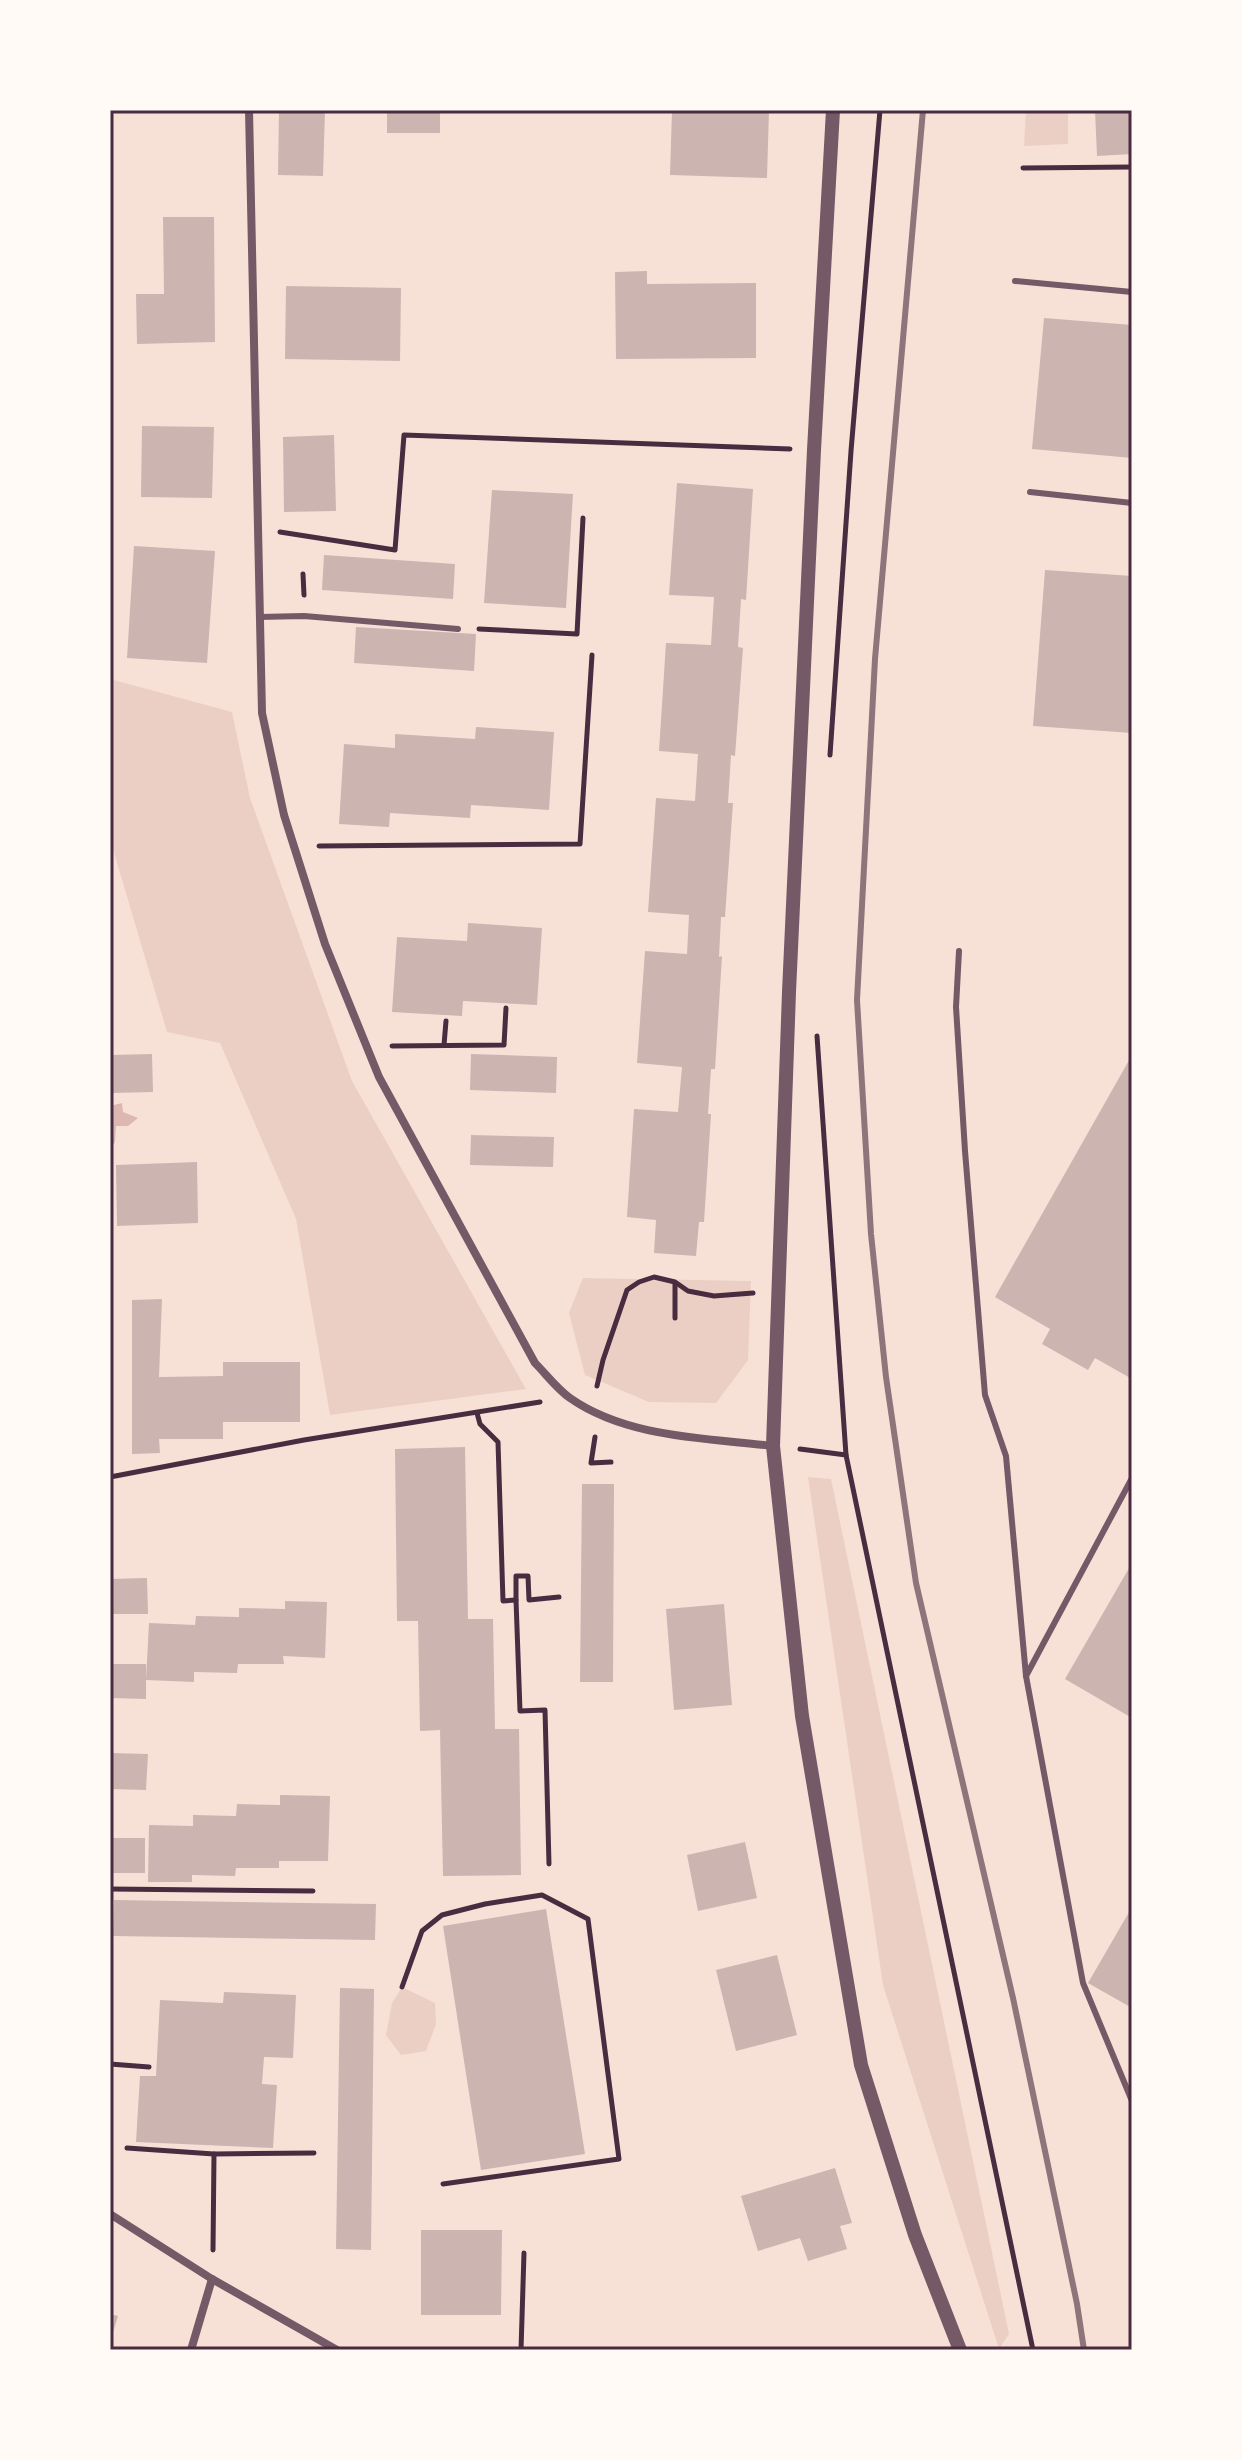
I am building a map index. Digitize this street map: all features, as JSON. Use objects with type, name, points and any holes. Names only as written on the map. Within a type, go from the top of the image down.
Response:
[{"type":"street","points":[[249,110],[262,713],[284,815],[325,944],[379,1077],[535,1363],[569,1397],[621,1423],[670,1434],[773,1446]]},
{"type":"street","points":[[833,110],[789,992],[773,1446],[802,1716],[861,2065],[915,2235],[960,2350]]},
{"type":"street","points":[[110,2214],[212,2279],[337,2350]]},
{"type":"street","points":[[191,2350],[212,2279]]},
{"type":"lane","points":[[1015,281],[1132,292]]},
{"type":"lane","points":[[1030,492],[1132,503]]},
{"type":"lane","points":[[259,617],[304,616],[458,629]]},
{"type":"lane","points":[[959,951],[956,1007],[978,1320],[985,1395],[1006,1456],[1026,1676],[1083,1983],[1132,2101]]},
{"type":"lane","points":[[1026,1676],[1132,1478]]},
{"type":"path","points":[[830,761],[851,451],[880,110]]},
{"type":"path","points":[[1023,168],[1132,167]]},
{"type":"path","points":[[259,528],[395,550],[404,435],[814,450]]},
{"type":"path","points":[[458,629],[577,634],[583,518]]},
{"type":"path","points":[[295,846],[580,844],[592,655]]},
{"type":"path","points":[[367,1046],[504,1045],[506,1008]]},
{"type":"path","points":[[444,1045],[446,1021]]},
{"type":"path","points":[[817,1026],[846,1455],[1033,2350]]},
{"type":"path","points":[[600,1374],[627,1290],[639,1282],[654,1277],[675,1282],[688,1291],[714,1296],[778,1290]]},
{"type":"path","points":[[675,1282],[675,1318]]},
{"type":"path","points":[[110,1477],[304,1440],[569,1397]]},
{"type":"path","points":[[477,1413],[480,1424],[498,1442],[503,1601],[516,1600]]},
{"type":"path","points":[[602,1414],[593,1441],[591,1463],[611,1462]]},
{"type":"path","points":[[773,1446],[846,1455]]},
{"type":"path","points":[[549,1864],[545,1710],[520,1711],[516,1576],[528,1576],[529,1600],[559,1597]]},
{"type":"path","points":[[110,1889],[313,1891]]},
{"type":"path","points":[[402,1987],[422,1931],[442,1915],[542,1895],[588,1919],[619,2159],[443,2184]]},
{"type":"path","points":[[110,2064],[149,2067]]},
{"type":"path","points":[[127,2148],[214,2154],[314,2153]]},
{"type":"path","points":[[212,2279],[214,2154]]},
{"type":"path","points":[[521,2350],[524,2253]]},
{"type":"shaded area","points":[[1026,110],[1068,110],[1068,144],[1024,146]]},
{"type":"shaded area","points":[[110,679],[232,712],[250,798],[352,1081],[526,1389],[330,1415],[296,1219],[220,1043],[167,1032],[110,839]]},
{"type":"shaded area","points":[[122,1103],[123,1112],[138,1118],[128,1126],[116,1126],[115,1142],[110,1150],[110,1106]]},
{"type":"shaded area","points":[[583,1278],[751,1281],[748,1360],[716,1403],[649,1402],[585,1375],[569,1313]]},
{"type":"shaded area","points":[[808,1477],[831,1479],[1009,2334],[999,2349],[883,1985]]},
{"type":"shaded area","points":[[402,1987],[435,2003],[436,2024],[426,2051],[401,2055],[386,2035],[392,2003]]},
{"type":"building","points":[[110,110],[144,110],[144,113],[110,113]]},
{"type":"building","points":[[279,110],[325,110],[323,176],[278,175]]},
{"type":"building","points":[[387,110],[440,110],[440,133],[387,133]]},
{"type":"building","points":[[672,110],[769,110],[767,178],[670,175]]},
{"type":"building","points":[[1095,110],[1132,110],[1132,154],[1097,156]]},
{"type":"building","points":[[163,217],[214,217],[215,342],[137,344],[136,294],[164,294]]},
{"type":"building","points":[[647,271],[647,284],[756,283],[756,358],[616,359],[615,272]]},
{"type":"building","points":[[286,286],[401,288],[400,361],[285,359]]},
{"type":"building","points":[[1044,318],[1132,325],[1132,458],[1032,449]]},
{"type":"building","points":[[142,426],[214,427],[212,498],[141,497]]},
{"type":"building","points":[[334,435],[336,511],[284,512],[283,437]]},
{"type":"building","points":[[677,483],[753,489],[746,600],[741,599],[738,647],[743,648],[735,756],[731,755],[728,803],[733,803],[725,917],[721,917],[719,957],[722,956],[715,1069],[711,1069],[704,1222],[699,1222],[696,1256],[654,1253],[656,1220],[627,1217],[634,1109],[678,1112],[682,1067],[637,1063],[645,951],[687,954],[689,915],[648,912],[656,798],[695,801],[698,754],[659,751],[666,643],[711,645],[714,597],[669,595]]},
{"type":"building","points":[[492,490],[573,494],[566,608],[484,603]]},
{"type":"building","points":[[134,546],[215,551],[207,663],[127,658]]},
{"type":"building","points":[[324,555],[455,564],[453,599],[322,590]]},
{"type":"building","points":[[1045,570],[1132,576],[1132,733],[1033,726]]},
{"type":"building","points":[[356,627],[476,634],[474,671],[354,663]]},
{"type":"building","points":[[476,727],[554,732],[549,810],[471,805],[470,818],[390,813],[389,827],[339,824],[344,744],[395,748],[395,734],[475,739]]},
{"type":"building","points":[[468,923],[542,928],[537,1005],[463,1001],[462,1016],[392,1012],[397,937],[467,941]]},
{"type":"building","points":[[152,1054],[153,1092],[110,1093],[110,1055]]},
{"type":"building","points":[[471,1054],[557,1057],[556,1093],[470,1090]]},
{"type":"building","points":[[1132,1055],[1132,1379],[1095,1358],[1088,1370],[1042,1344],[1050,1329],[995,1297]]},
{"type":"building","points":[[471,1135],[554,1137],[553,1167],[470,1165]]},
{"type":"building","points":[[197,1162],[198,1223],[117,1226],[116,1165]]},
{"type":"building","points":[[162,1299],[159,1377],[223,1376],[223,1362],[300,1362],[300,1422],[223,1422],[223,1439],[159,1439],[160,1453],[132,1454],[132,1300]]},
{"type":"building","points":[[465,1447],[468,1619],[493,1619],[495,1729],[519,1729],[521,1875],[443,1876],[440,1730],[420,1731],[418,1621],[397,1621],[395,1449]]},
{"type":"building","points":[[582,1484],[614,1484],[613,1682],[580,1682]]},
{"type":"building","points":[[1132,1563],[1132,1718],[1065,1679]]},
{"type":"building","points":[[147,1578],[148,1614],[110,1614],[110,1579]]},
{"type":"building","points":[[285,1601],[327,1602],[325,1658],[283,1656],[284,1664],[238,1664],[237,1673],[194,1672],[194,1682],[146,1680],[149,1623],[195,1625],[196,1616],[239,1617],[239,1608],[285,1609]]},
{"type":"building","points":[[724,1604],[732,1705],[674,1710],[666,1609]]},
{"type":"building","points":[[110,1664],[146,1664],[146,1699],[110,1698]]},
{"type":"building","points":[[110,1753],[148,1754],[146,1790],[110,1789]]},
{"type":"building","points":[[280,1795],[330,1796],[328,1861],[279,1861],[279,1868],[236,1868],[235,1876],[192,1875],[192,1882],[148,1882],[149,1825],[193,1826],[193,1815],[236,1816],[237,1804],[280,1805]]},
{"type":"building","points":[[110,1838],[145,1838],[145,1873],[110,1873]]},
{"type":"building","points":[[745,1842],[757,1898],[698,1911],[687,1855]]},
{"type":"building","points":[[114,1900],[376,1904],[375,1940],[113,1936]]},
{"type":"building","points":[[1132,1907],[1132,2008],[1088,1983]]},
{"type":"building","points":[[546,1909],[585,2154],[481,2170],[443,1926]]},
{"type":"building","points":[[777,1955],[797,2035],[736,2051],[716,1970]]},
{"type":"building","points":[[340,1988],[374,1989],[371,2250],[336,2249]]},
{"type":"building","points":[[224,1992],[296,1995],[293,2058],[264,2057],[262,2084],[277,2085],[273,2148],[136,2142],[140,2076],[156,2076],[160,2000],[223,2003]]},
{"type":"building","points":[[835,2168],[852,2223],[840,2226],[847,2249],[808,2261],[800,2238],[758,2251],[741,2196]]},
{"type":"building","points":[[421,2230],[502,2230],[501,2315],[421,2315]]},
{"type":"building","points":[[110,2314],[118,2316],[111,2339],[110,2339]]},
{"type":"railway","points":[[923,110],[875,659],[857,1000],[871,1234],[886,1377],[916,1583],[1013,1998],[1084,2350]]}]
